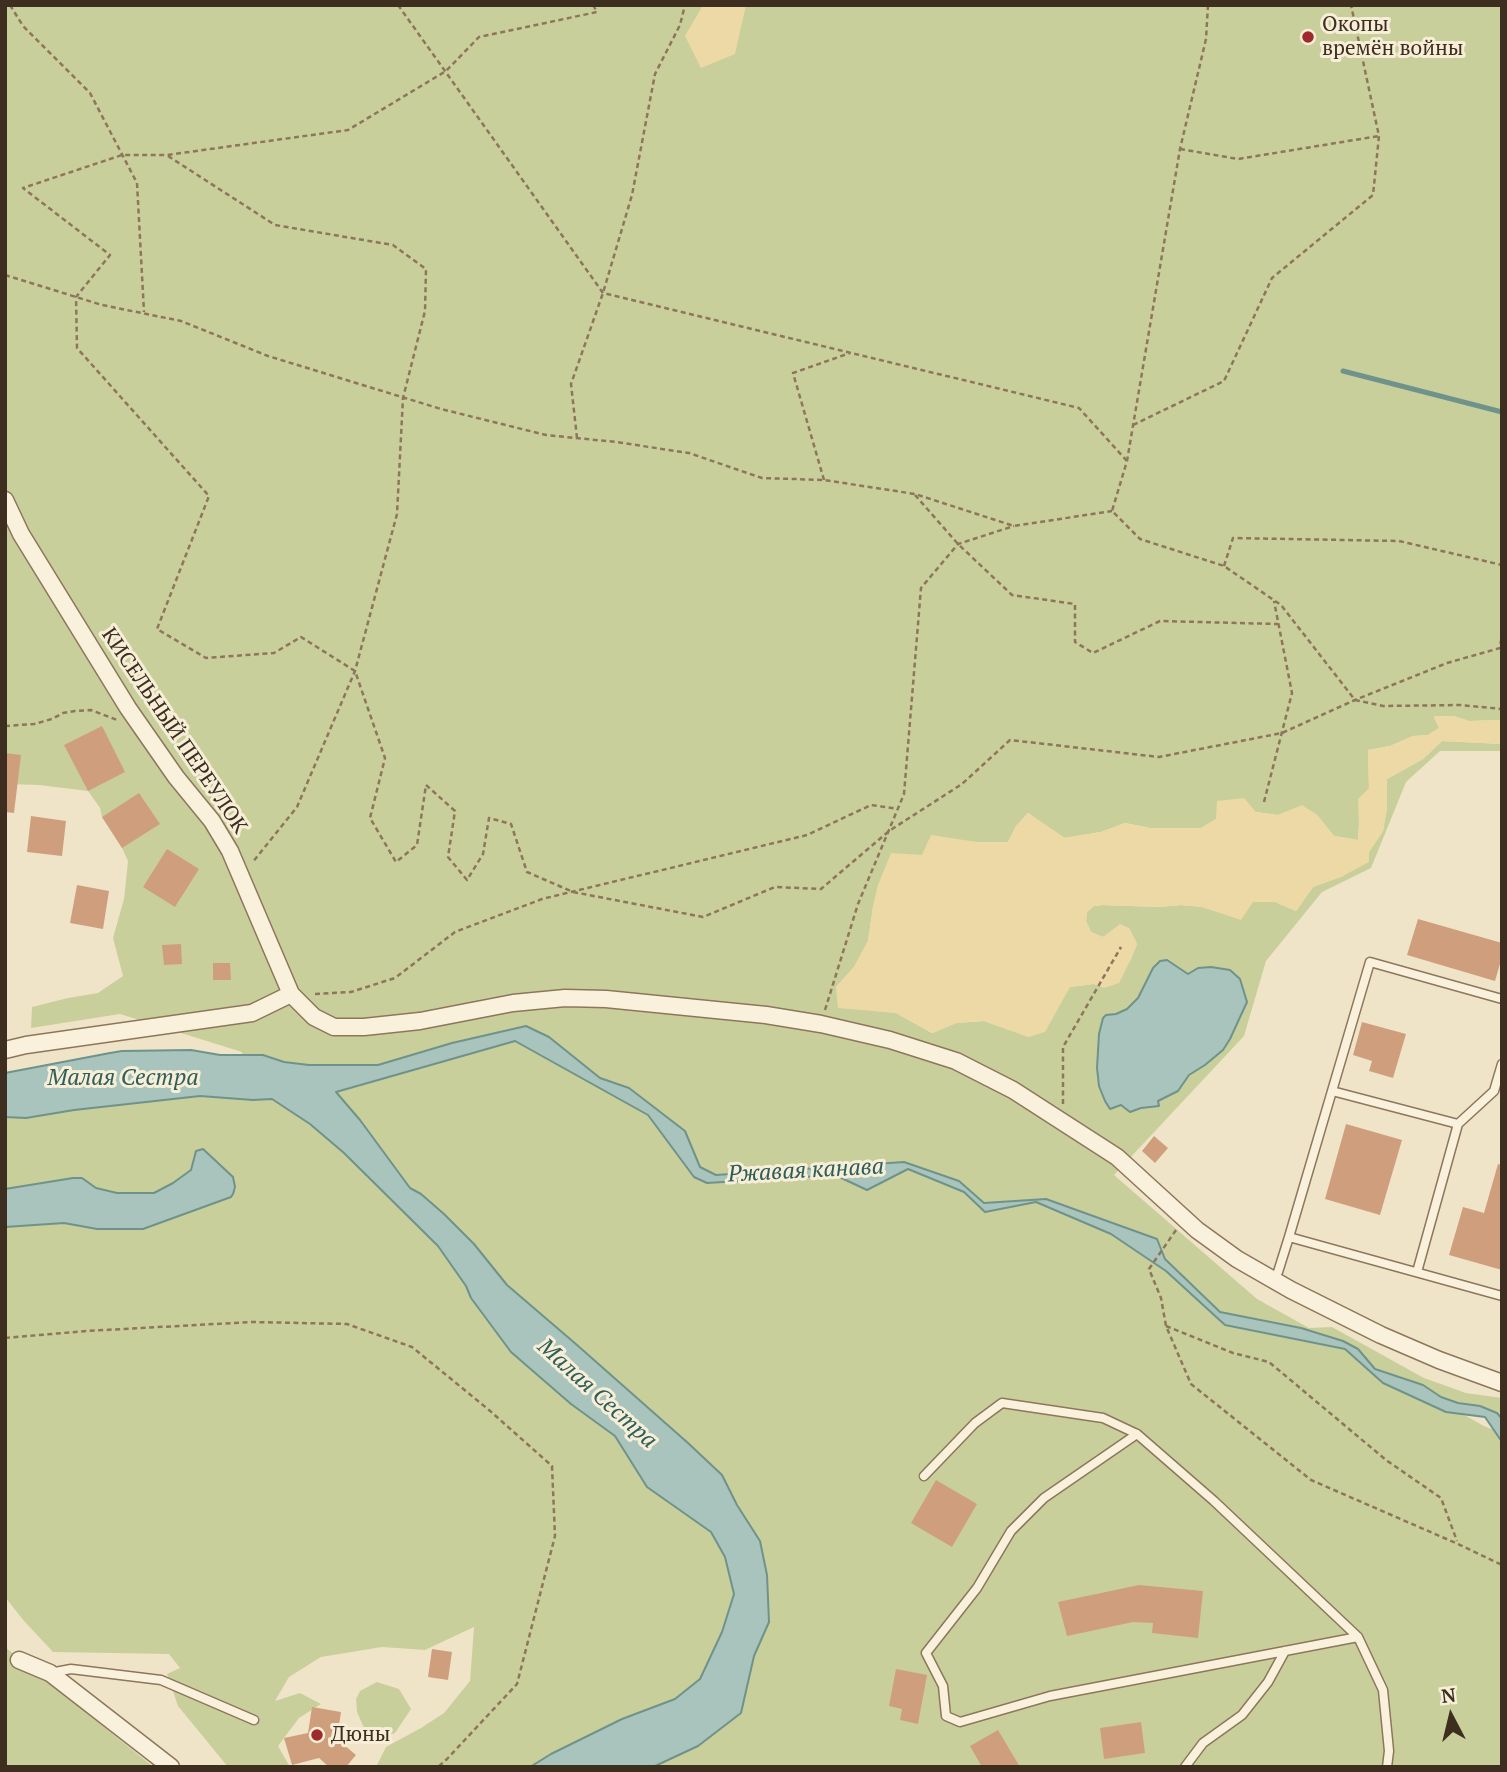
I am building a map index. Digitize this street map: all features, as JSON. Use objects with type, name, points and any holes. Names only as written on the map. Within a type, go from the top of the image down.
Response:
[{"type":"street","name":"КИСЕЛЬНЫЙ ПЕРЕУЛОК","points":[[5,500],[21,534],[141,727],[176,777],[212,821],[230,851],[291,994]]},
{"type":"street","points":[[5,1050],[252,1013],[291,994],[314,1017],[334,1027],[420,1021],[513,1003],[565,998],[718,1009],[821,1024],[890,1040],[956,1061],[1013,1090],[1117,1157],[1196,1230],[1237,1259],[1381,1335],[1502,1383]]},
{"type":"street","points":[[19,1660],[50,1673],[171,1767]]},
{"type":"lane","points":[[1273,1279],[1278,1272],[1289,1237],[1370,962],[1502,999]]},
{"type":"lane","points":[[1417,1272],[1458,1124],[1494,1091],[1502,1064]]},
{"type":"lane","points":[[1332,1091],[1458,1124]]},
{"type":"lane","points":[[1289,1237],[1502,1296]]},
{"type":"lane","points":[[923,1476],[975,1423],[1002,1403],[1104,1418],[1136,1434],[1214,1501],[1357,1637],[1383,1690],[1387,1767]]},
{"type":"lane","points":[[1136,1434],[1044,1498],[1011,1531],[977,1588],[926,1653],[943,1686],[946,1716],[960,1722],[1050,1696],[1357,1637]]},
{"type":"lane","points":[[1185,1767],[1203,1743],[1242,1715],[1268,1682],[1285,1651]]},
{"type":"lane","points":[[50,1673],[71,1669],[161,1680],[254,1720]]},
{"type":"path","points":[[10,5],[23,26],[90,93],[136,183],[144,313]]},
{"type":"path","points":[[398,5],[603,293],[1079,408],[1127,461]]},
{"type":"path","points":[[593,5],[597,12],[479,37],[446,71],[348,130],[167,155],[122,155],[23,188],[110,255],[76,297],[77,348],[209,496],[157,629],[206,658],[274,653],[301,636],[355,671],[385,758],[370,818],[396,862],[417,845],[426,785],[455,811],[448,857],[467,880],[483,855],[489,818],[511,824],[527,872],[573,892],[703,917],[775,887],[821,889],[889,831],[962,784],[1010,740],[1159,757],[1282,733],[1447,663],[1500,648],[1502,633]]},
{"type":"path","points":[[578,438],[571,384],[603,293],[632,195],[655,74],[680,25],[685,5]]},
{"type":"path","points":[[1112,511],[1127,461],[1180,149],[1206,39],[1208,5]]},
{"type":"path","points":[[1133,425],[1224,381],[1272,278],[1373,195],[1379,136],[1351,5]]},
{"type":"path","points":[[1180,149],[1238,159],[1379,136]]},
{"type":"path","points":[[167,155],[275,225],[393,245],[426,269],[425,311],[403,398],[397,513],[355,671],[297,807],[241,876]]},
{"type":"path","points":[[5,275],[102,305],[181,321],[268,356],[441,409],[546,435],[690,453],[762,478],[824,480],[915,494],[1014,526]]},
{"type":"path","points":[[824,480],[793,373],[851,353]]},
{"type":"path","points":[[915,494],[958,544],[1012,595],[1075,604],[1075,642],[1093,653],[1160,621],[1278,624]]},
{"type":"path","points":[[821,1024],[858,904],[904,794],[920,588],[958,544],[1014,526],[1112,511]]},
{"type":"path","points":[[1112,511],[1140,539],[1224,566],[1281,605],[1355,700],[1383,706],[1460,705],[1502,709]]},
{"type":"path","points":[[1224,566],[1233,538],[1399,541],[1502,565]]},
{"type":"path","points":[[1264,802],[1292,692],[1273,600]]},
{"type":"path","points":[[5,726],[34,723],[63,713],[91,710],[122,723],[141,727]]},
{"type":"path","points":[[291,994],[351,992],[395,978],[455,932],[542,899],[807,835],[872,805],[898,809]]},
{"type":"path","points":[[1063,1121],[1063,1048],[1121,947]]},
{"type":"path","points":[[1184,1219],[1149,1269],[1161,1298],[1166,1326],[1191,1384],[1311,1480],[1502,1565]]},
{"type":"path","points":[[5,1338],[252,1322],[347,1324],[412,1348],[489,1410],[552,1466],[555,1536],[517,1684],[438,1767]]},
{"type":"path","points":[[1166,1326],[1233,1353],[1269,1362],[1386,1460],[1441,1498],[1458,1544]]},
{"type":"green space","points":[[5,5],[1502,5],[1502,720],[1469,721],[1453,716],[1434,717],[1439,728],[1428,735],[1413,736],[1390,746],[1368,750],[1369,788],[1359,825],[1358,840],[1334,836],[1317,815],[1302,806],[1278,815],[1256,812],[1216,819],[1201,828],[1150,828],[1125,823],[1101,832],[1064,838],[1028,813],[1016,826],[1008,842],[977,842],[922,855],[878,886],[868,941],[854,967],[836,987],[875,1011],[896,1013],[932,1033],[956,1023],[984,1021],[1029,1037],[1070,987],[1093,984],[1130,961],[1137,944],[1129,928],[1103,937],[1091,932],[1086,921],[1087,912],[1094,906],[1181,905],[1219,912],[1253,902],[1275,902],[1296,911],[1313,887],[1343,876],[1369,852],[1383,831],[1387,808],[1387,779],[1423,759],[1442,741],[1502,744],[1502,751],[1440,751],[1406,782],[1371,868],[1322,892],[1266,961],[1244,1036],[1114,1175],[1257,1299],[1309,1328],[1332,1327],[1424,1378],[1466,1393],[1502,1398],[1502,1419],[1497,1413],[1480,1406],[1458,1403],[1441,1397],[1423,1385],[1404,1381],[1484,1426],[1502,1433],[1502,1767],[376,1767],[386,1747],[444,1713],[470,1681],[474,1627],[425,1650],[382,1647],[321,1657],[289,1677],[275,1701],[300,1693],[321,1704],[299,1718],[278,1746],[290,1767],[228,1767],[178,1706],[167,1674],[180,1668],[169,1654],[53,1652],[5,1597],[5,1227],[64,1223],[97,1229],[231,1197],[194,1155],[191,1170],[154,1193],[117,1193],[96,1188],[82,1178],[5,1189],[5,1109],[153,1096],[242,1098],[242,1052],[120,1014],[31,1028],[32,1007],[98,993],[123,976],[113,938],[124,899],[128,861],[88,791],[5,784]],"holes":[[[1167,960],[1189,974],[1198,968],[1247,1002],[1230,1039],[1205,1065],[1189,1075],[1177,1091],[1149,1106],[1130,1112],[1121,1105],[1097,1068],[1099,1034],[1106,1015],[1127,1009],[1138,998],[1149,976]]]},
{"type":"green space","points":[[5,1647],[151,1765],[151,1767],[5,1767]]},
{"type":"green space","points":[[377,1682],[399,1689],[411,1709],[395,1733],[378,1740],[368,1737],[357,1712],[356,1699],[360,1691]]},
{"type":"sand","points":[[703,5],[746,5],[735,54],[701,68],[685,36]]},
{"type":"sand","points":[[1434,716],[1453,716],[1469,721],[1502,720],[1502,744],[1442,741],[1423,759],[1387,779],[1387,808],[1383,831],[1369,852],[1369,862],[1343,876],[1313,887],[1296,911],[1275,902],[1253,902],[1241,920],[1202,907],[1181,905],[1094,906],[1087,912],[1086,921],[1091,932],[1103,937],[1120,924],[1129,928],[1137,944],[1130,961],[1119,983],[1104,988],[1093,984],[1070,987],[1045,1032],[1029,1037],[984,1021],[956,1023],[933,1033],[896,1013],[838,1008],[836,987],[854,967],[868,941],[878,885],[891,853],[922,855],[931,835],[977,842],[1008,842],[1016,826],[1028,813],[1065,838],[1101,832],[1125,823],[1150,828],[1201,828],[1216,819],[1217,801],[1244,798],[1256,812],[1278,815],[1302,805],[1317,815],[1334,836],[1358,840],[1358,799],[1369,788],[1368,750],[1390,746],[1413,736],[1428,735],[1439,728]]},
{"type":"water","points":[[1167,960],[1188,974],[1198,968],[1230,970],[1240,979],[1247,1002],[1223,1050],[1189,1075],[1178,1091],[1158,1101],[1159,1106],[1130,1112],[1121,1105],[1110,1109],[1099,1086],[1097,1068],[1103,1018],[1127,1009],[1138,998],[1153,968],[1160,961]]},
{"type":"water","points":[[526,1026],[549,1037],[600,1078],[629,1088],[685,1131],[700,1167],[716,1175],[904,1162],[959,1181],[984,1203],[1046,1199],[1157,1239],[1165,1259],[1220,1312],[1301,1328],[1343,1341],[1358,1349],[1375,1369],[1423,1385],[1441,1397],[1497,1413],[1502,1419],[1502,1442],[1485,1417],[1446,1412],[1383,1383],[1345,1349],[1225,1325],[1166,1271],[1111,1234],[1036,1202],[985,1212],[964,1192],[908,1169],[867,1190],[835,1175],[707,1183],[694,1177],[648,1115],[515,1041],[336,1092],[410,1188],[444,1214],[474,1244],[507,1285],[722,1475],[760,1541],[767,1575],[769,1622],[754,1656],[741,1713],[698,1746],[653,1767],[530,1767],[622,1719],[675,1699],[700,1679],[722,1632],[734,1594],[725,1557],[711,1532],[647,1487],[615,1436],[571,1404],[511,1352],[471,1298],[466,1286],[438,1246],[344,1153],[310,1124],[272,1099],[200,1096],[26,1118],[5,1117],[5,1073],[110,1053],[191,1050],[220,1055],[263,1055],[284,1062],[309,1065],[378,1065],[452,1043]]},
{"type":"water","points":[[203,1149],[233,1177],[235,1187],[231,1197],[143,1229],[97,1229],[64,1223],[5,1227],[5,1189],[82,1178],[96,1188],[117,1193],[154,1193],[191,1170],[196,1151]]},
{"type":"building","points":[[102,726],[125,772],[88,791],[64,745]]},
{"type":"building","points":[[5,753],[21,755],[14,813],[5,812]]},
{"type":"building","points":[[139,793],[160,824],[122,848],[102,817]]},
{"type":"building","points":[[31,816],[66,821],[62,856],[27,852]]},
{"type":"building","points":[[167,849],[199,869],[175,907],[143,887]]},
{"type":"building","points":[[77,885],[109,891],[103,929],[70,923]]},
{"type":"building","points":[[1418,919],[1502,943],[1502,957],[1495,981],[1407,955]]},
{"type":"building","points":[[181,944],[182,964],[164,965],[162,945]]},
{"type":"building","points":[[213,963],[230,963],[231,980],[213,980]]},
{"type":"building","points":[[1362,1022],[1406,1034],[1393,1078],[1369,1071],[1372,1061],[1353,1055]]},
{"type":"building","points":[[1346,1124],[1402,1140],[1380,1215],[1325,1199]]},
{"type":"building","points":[[1154,1136],[1168,1148],[1155,1163],[1142,1151]]},
{"type":"building","points":[[1498,1164],[1502,1165],[1502,1270],[1449,1255],[1463,1207],[1484,1213]]},
{"type":"building","points":[[936,1480],[977,1504],[952,1547],[911,1523]]},
{"type":"building","points":[[1139,1585],[1203,1591],[1198,1638],[1152,1633],[1153,1623],[1133,1622],[1067,1636],[1058,1602]]},
{"type":"building","points":[[432,1649],[452,1652],[448,1680],[428,1677]]},
{"type":"building","points":[[896,1669],[927,1675],[918,1724],[900,1720],[902,1709],[889,1706]]},
{"type":"building","name":"Дюны","points":[[312,1707],[341,1712],[337,1739],[356,1755],[346,1767],[329,1767],[319,1758],[292,1765],[284,1738],[308,1733]]},
{"type":"building","points":[[1141,1722],[1145,1753],[1104,1759],[1100,1728]]},
{"type":"building","points":[[998,1730],[1020,1767],[982,1767],[970,1746]]},
{"type":"waterway","points":[[1343,371],[1502,412]]},
{"type":"place","name":"Окопы времён войны","points":[[1308,37]]},
{"type":"place","name":"Дюны","points":[[317,1735]]},
{"type":"water label","name":"Малая Сестра","points":[[123,1078]]},
{"type":"water label","name":"Ржавая канава","points":[[806,1171]]},
{"type":"water label","name":"Малая Сестра","points":[[597,1394]]}]
